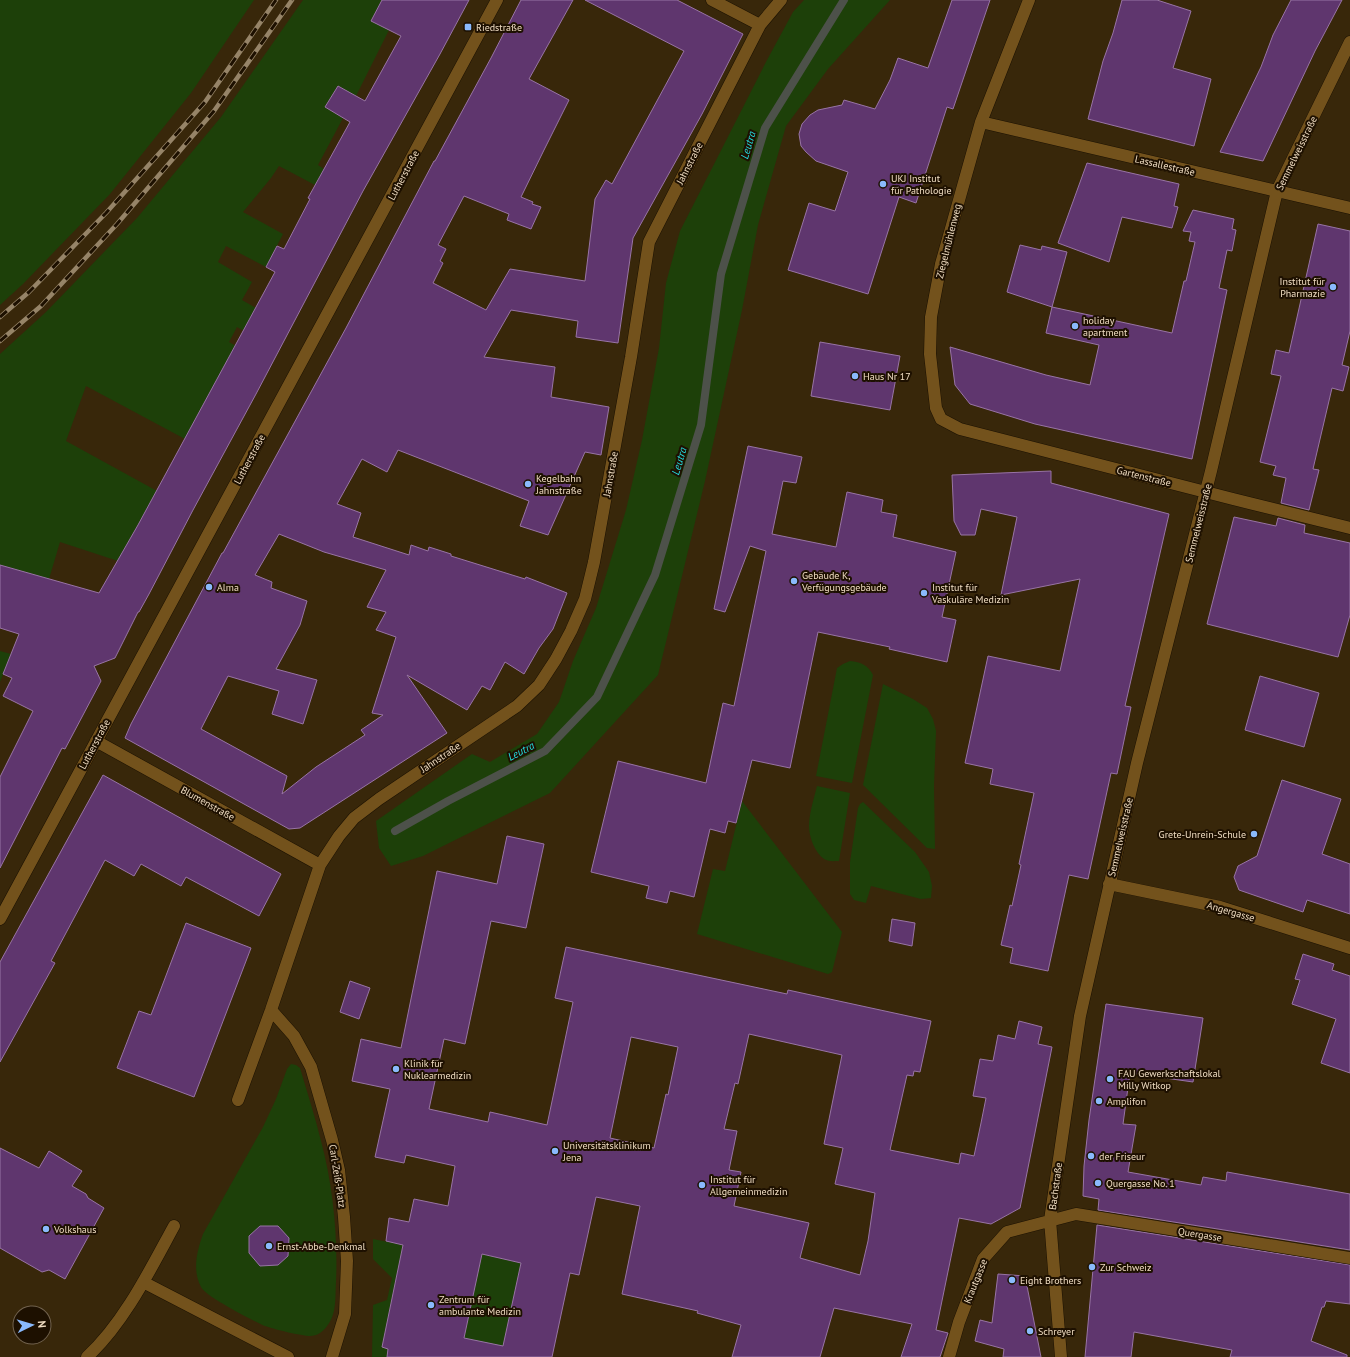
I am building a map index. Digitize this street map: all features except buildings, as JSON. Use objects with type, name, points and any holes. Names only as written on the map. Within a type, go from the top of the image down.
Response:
[{"type":"street","name":"Lutherstraße","points":[[0,919],[497,0]]},
{"type":"street","points":[[712,0],[760,25]]},
{"type":"street","name":"Jahnstraße","points":[[320,865],[339,836],[354,818],[378,799],[523,700],[539,685],[556,659],[571,631],[585,599],[594,562],[631,357],[649,242],[760,25],[781,0]]},
{"type":"street","name":"Ziegelmühlenweg","points":[[941,419],[936,408],[930,354],[931,317],[940,264],[980,122],[1029,0]]},
{"type":"street","name":"Semmelweisstraße","points":[[1080,1016],[1137,763],[1206,492],[1277,190],[1350,42]]},
{"type":"street","name":"Lassallestraße","points":[[980,122],[1350,208]]},
{"type":"street","name":"Gartenstraße","points":[[941,419],[960,429],[1350,528]]},
{"type":"street","name":"Blumenstraße","points":[[96,741],[320,865]]},
{"type":"street","points":[[238,1100],[271,1010],[320,865]]},
{"type":"street","name":"Angergasse","points":[[1109,884],[1220,907],[1350,948]]},
{"type":"street","name":"Carl-Zeiß-Platz","points":[[271,1010],[294,1036],[311,1067],[339,1170],[347,1261],[345,1314],[332,1357]]},
{"type":"street","name":"Bachstraße","points":[[1061,1357],[1050,1220],[1080,1016]]},
{"type":"street","name":"Quergasse","points":[[1050,1220],[1076,1214],[1350,1258]]},
{"type":"street","name":"Krautgasse","points":[[949,1357],[959,1322],[983,1259],[1007,1232],[1050,1220]]},
{"type":"street","points":[[87,1357],[113,1328],[143,1282],[174,1226]]},
{"type":"street","points":[[143,1282],[288,1357]]},
{"type":"green space","points":[[0,0],[254,0],[191,93],[110,194],[23,284],[0,305]]},
{"type":"green space","points":[[303,0],[382,0],[371,21],[389,30],[356,96],[338,86],[325,107],[343,118],[318,165],[324,169],[315,185],[279,166],[243,212],[283,234],[266,267],[226,246],[218,262],[252,282],[242,300],[256,308],[244,331],[237,327],[229,342],[236,346],[185,439],[86,386],[66,441],[157,491],[118,561],[60,542],[49,579],[0,565],[0,354],[46,312],[137,218],[221,117]]},
{"type":"green space","points":[[804,0],[890,0],[828,69],[786,126],[758,225],[742,310],[705,481],[658,675],[550,793],[423,856],[391,866],[379,848],[376,821],[472,754],[490,762],[537,734],[559,702],[573,661],[596,608],[626,510],[642,440],[659,348],[666,283],[680,231],[767,60],[793,12]]},
{"type":"green space","points":[[0,651],[11,654],[0,682]]},
{"type":"green space","points":[[850,661],[858,662],[864,665],[873,675],[852,783],[816,776],[837,668]]},
{"type":"green space","points":[[883,684],[927,708],[933,719],[936,731],[934,786],[935,849],[927,848],[863,785]]},
{"type":"green space","points":[[817,786],[850,793],[839,861],[824,859],[815,849],[811,840],[809,821]]},
{"type":"green space","points":[[742,801],[842,932],[832,972],[828,974],[697,934],[713,869],[725,871]]},
{"type":"green space","points":[[863,802],[915,852],[929,872],[932,886],[931,898],[921,899],[871,886],[866,903],[854,900],[850,894],[850,862],[858,808]]},
{"type":"green space","points":[[291,1064],[300,1068],[319,1132],[329,1175],[334,1211],[336,1265],[334,1311],[325,1328],[320,1333],[313,1336],[294,1334],[265,1326],[212,1297],[201,1287],[198,1281],[196,1267],[197,1254],[203,1234],[263,1127],[276,1099],[287,1069]]},
{"type":"green space","points":[[373,1239],[403,1245],[382,1347],[388,1349],[387,1357],[372,1357],[373,1305],[387,1300],[392,1278],[373,1259]]},
{"type":"green space","points":[[482,1254],[521,1263],[503,1346],[460,1357]]},
{"type":"waterway","name":"Leutra","points":[[395,831],[448,801],[545,751],[597,697],[655,575],[701,425],[721,274],[765,128],[844,0]]},
{"type":"railway","points":[[0,317],[29,292],[106,213],[205,102],[276,0]]},
{"type":"railway","points":[[0,341],[41,306],[117,224],[214,111],[292,0]]},
{"type":"place","name":"Riedstraße","points":[[468,27]]},
{"type":"place","name":"UKJ Institut für Pathologie","points":[[883,184]]},
{"type":"place","name":"Institut für Pharmazie","points":[[1333,287]]},
{"type":"place","name":"holiday apartment","points":[[1075,326]]},
{"type":"place","name":"Haus Nr 17","points":[[855,376]]},
{"type":"place","name":"Kegelbahn Jahnstraße","points":[[528,484]]},
{"type":"place","name":"Gebäude K, Verfügungsgebäude","points":[[794,581]]},
{"type":"place","name":"Alma","points":[[209,587]]},
{"type":"place","name":"Institut für Vaskuläre Medizin","points":[[924,593]]},
{"type":"place","name":"Grete-Unrein-Schule","points":[[1254,834]]},
{"type":"place","name":"Klinik für Nuklearmedizin","points":[[396,1069]]},
{"type":"place","name":"FAU Gewerkschaftslokal Milly Witkop","points":[[1110,1079]]},
{"type":"place","name":"Amplifon","points":[[1099,1101]]},
{"type":"place","name":"Universitätsklinikum Jena","points":[[555,1151]]},
{"type":"place","name":"der Friseur","points":[[1091,1156]]},
{"type":"place","name":"Quergasse No. 1","points":[[1098,1183]]},
{"type":"place","name":"Institut für Allgemeinmedizin","points":[[702,1185]]},
{"type":"place","name":"Volkshaus","points":[[46,1229]]},
{"type":"place","name":"Ernst-Abbe-Denkmal","points":[[269,1246]]},
{"type":"place","name":"Zur Schweiz","points":[[1092,1267]]},
{"type":"place","name":"Eight Brothers","points":[[1012,1280]]},
{"type":"place","name":"Zentrum für ambulante Medizin","points":[[431,1305]]},
{"type":"place","name":"Schreyer","points":[[1030,1331]]}]
